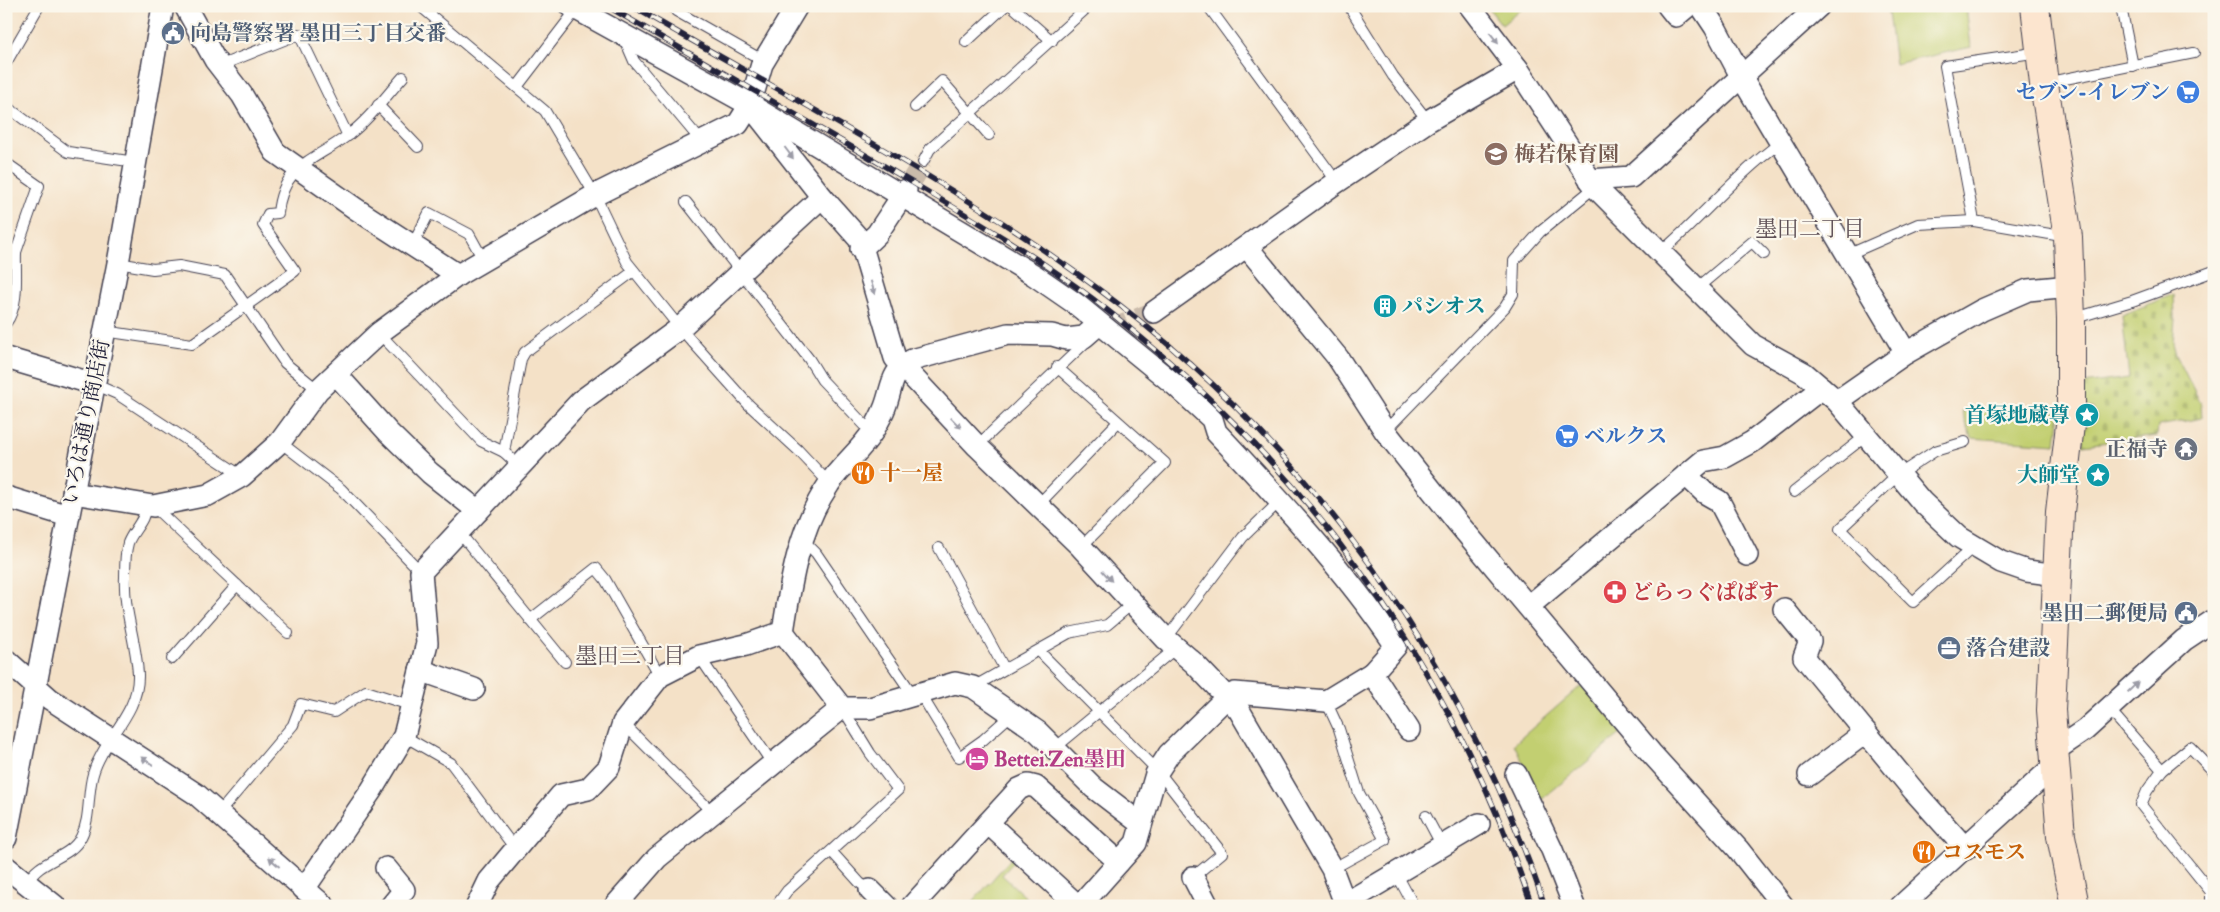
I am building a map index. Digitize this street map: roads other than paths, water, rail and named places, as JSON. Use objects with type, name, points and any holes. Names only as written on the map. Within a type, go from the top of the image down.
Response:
[{"type":"street","name":"いろは通り商店街","points":[[6,838],[34,685],[118,263],[163,6]]},
{"type":"street","points":[[184,6],[219,66],[242,95],[275,152],[296,169],[458,275]]},
{"type":"street","points":[[73,494],[150,506],[208,495],[242,476],[280,442],[318,390],[378,333],[458,275],[595,195],[738,124],[750,105],[764,61],[796,6]]},
{"type":"street","points":[[1668,6],[1676,16],[1688,6]]},
{"type":"street","points":[[1700,6],[1715,27],[1742,78],[1906,353]]},
{"type":"street","points":[[1593,183],[1631,177],[1742,78],[1818,6]]},
{"type":"street","points":[[2035,6],[2044,84],[2068,238],[2071,319],[2071,416],[2060,512],[2051,710],[2061,836],[2075,906]]},
{"type":"street","points":[[1473,7],[1518,69],[1593,183],[1660,253],[1753,345],[1804,373],[1830,395],[1867,435],[1922,502],[1973,547],[2001,562],[2027,571],[2058,575]]},
{"type":"street","points":[[573,8],[904,192],[1076,304],[1091,330],[1176,385],[1212,419],[1216,432],[1280,500],[1370,607],[1396,646],[1372,673],[1326,701],[1235,692],[1227,697],[1169,754],[1158,771],[1136,843],[1079,906],[988,822]]},
{"type":"street","points":[[1154,312],[1337,182],[1428,121],[1518,69]]},
{"type":"street","points":[[750,105],[822,197],[860,240],[895,358],[977,446],[1081,547],[1132,604],[1239,710],[1332,869],[1344,905],[1396,872],[1479,824]]},
{"type":"street","points":[[862,249],[877,234],[904,192]]},
{"type":"street","points":[[304,889],[371,791],[404,736],[413,706],[427,643],[421,572],[581,401],[680,328],[822,197]]},
{"type":"street","points":[[1247,247],[1338,358],[1384,431],[1457,522],[1530,606],[1651,753],[1738,849],[1783,906]]},
{"type":"street","points":[[1530,606],[1703,462],[1725,457],[1830,395],[1982,310],[2028,290],[2070,286]]},
{"type":"street","points":[[842,708],[783,632],[795,560],[815,509],[829,483],[872,433],[885,408],[895,374],[901,366],[912,360],[1008,334],[1052,335],[1066,339],[1091,330]]},
{"type":"street","points":[[6,358],[94,384]]},
{"type":"street","points":[[336,374],[416,460],[478,511]]},
{"type":"street","points":[[1686,475],[1718,501],[1747,555]]},
{"type":"street","points":[[6,497],[68,516]]},
{"type":"street","points":[[1784,609],[1810,641],[1804,657],[1966,849]]},
{"type":"street","points":[[1901,906],[1966,849],[2055,758],[2110,710],[2184,640],[2214,620]]},
{"type":"street","points":[[477,906],[489,881],[561,795],[588,789],[609,767],[623,723],[660,676],[699,656],[746,645],[783,632]]},
{"type":"street","points":[[6,660],[26,675],[50,699],[196,794],[324,906]]},
{"type":"street","points":[[420,670],[474,689]]},
{"type":"street","points":[[1372,673],[1409,730]]},
{"type":"street","points":[[615,906],[658,858],[842,708],[870,708],[955,683],[973,687],[1038,732],[1094,788],[1142,824]]},
{"type":"street","points":[[1808,775],[1866,732]]},
{"type":"street","points":[[1516,774],[1552,850],[1574,906]]},
{"type":"street","points":[[912,906],[1019,789],[1028,785],[1036,787],[1119,862]]},
{"type":"street","points":[[6,868],[28,883],[55,906]]},
{"type":"street","points":[[386,868],[404,890],[391,906]]},
{"type":"street","points":[[1192,877],[1204,905]]},
{"type":"street","points":[[870,890],[886,906]]},
{"type":"lane","points":[[6,63],[39,6]]},
{"type":"lane","points":[[420,6],[545,111],[595,195],[634,271],[680,328],[748,404],[798,450],[829,483]]},
{"type":"lane","points":[[966,42],[1005,6]]},
{"type":"lane","points":[[1012,6],[1052,41]]},
{"type":"lane","points":[[924,162],[930,149],[1089,6]]},
{"type":"lane","points":[[1208,6],[1337,182]]},
{"type":"lane","points":[[1349,6],[1393,76],[1428,121]]},
{"type":"lane","points":[[517,87],[573,8]]},
{"type":"lane","points":[[676,11],[764,61]]},
{"type":"lane","points":[[2122,12],[2133,66]]},
{"type":"lane","points":[[219,66],[299,34],[348,136]]},
{"type":"lane","points":[[623,35],[634,61],[701,142]]},
{"type":"lane","points":[[1974,221],[1945,66],[2040,52]]},
{"type":"lane","points":[[2044,84],[2194,53]]},
{"type":"lane","points":[[104,331],[192,344],[295,270],[263,225],[268,214],[278,213],[279,200],[296,169],[348,136],[402,77]]},
{"type":"lane","points":[[915,107],[942,81],[989,135]]},
{"type":"lane","points":[[378,105],[418,147]]},
{"type":"lane","points":[[6,106],[68,152],[135,162]]},
{"type":"lane","points":[[1660,253],[1684,233],[1761,156],[1780,142]]},
{"type":"lane","points":[[6,162],[40,186],[11,249],[14,302],[11,316],[6,323]]},
{"type":"lane","points":[[1384,431],[1505,306],[1513,294],[1514,260],[1540,232],[1593,183]]},
{"type":"lane","points":[[686,202],[809,359],[822,380],[872,433]]},
{"type":"lane","points":[[412,246],[430,213],[469,234],[484,261]]},
{"type":"lane","points":[[1847,256],[1918,224],[1974,221],[2068,238]]},
{"type":"lane","points":[[1696,289],[1752,242],[1764,254]]},
{"type":"lane","points":[[118,263],[153,269],[179,266],[225,275],[285,363],[318,390]]},
{"type":"lane","points":[[504,452],[521,359],[525,352],[634,271]]},
{"type":"lane","points":[[2071,319],[2132,301],[2214,271]]},
{"type":"lane","points":[[977,446],[1057,367],[1085,343],[1091,330]]},
{"type":"lane","points":[[378,333],[481,441],[504,452],[520,467]]},
{"type":"lane","points":[[1057,367],[1118,422],[1124,424],[1165,463],[1081,547]]},
{"type":"lane","points":[[94,384],[117,394],[242,476]]},
{"type":"lane","points":[[1037,506],[1118,422]]},
{"type":"lane","points":[[1794,492],[1867,435]]},
{"type":"lane","points":[[280,442],[341,489],[421,572]]},
{"type":"lane","points":[[1965,442],[1936,452],[1898,475],[1840,529],[1913,602],[1973,547]]},
{"type":"lane","points":[[1056,748],[1098,712],[1171,643],[1243,538],[1280,500]]},
{"type":"lane","points":[[28,883],[33,871],[74,847],[81,837],[86,823],[92,775],[101,752],[112,738],[135,700],[138,676],[124,580],[128,544],[150,506],[288,633]]},
{"type":"lane","points":[[459,532],[564,662]]},
{"type":"lane","points":[[802,540],[816,553],[959,757],[983,740],[1012,714]]},
{"type":"lane","points":[[939,548],[1004,668]]},
{"type":"lane","points":[[530,620],[596,568],[605,579],[660,676]]},
{"type":"lane","points":[[172,659],[237,585]]},
{"type":"lane","points":[[973,687],[1004,668],[1070,633],[1107,625],[1132,604]]},
{"type":"lane","points":[[1039,651],[1158,771],[1222,853],[1192,877]]},
{"type":"lane","points":[[699,656],[772,764]]},
{"type":"lane","points":[[219,813],[293,725],[301,704],[334,712],[366,691],[413,706]]},
{"type":"lane","points":[[1326,701],[1339,729],[1360,792],[1385,840],[1332,869]]},
{"type":"lane","points":[[776,906],[787,891],[898,790],[870,753],[842,708]]},
{"type":"lane","points":[[2110,710],[2162,770]]},
{"type":"lane","points":[[623,723],[712,813]]},
{"type":"lane","points":[[404,736],[451,763],[516,850]]},
{"type":"lane","points":[[2210,906],[2211,892],[2141,805],[2147,791],[2162,770],[2190,747],[2214,772]]},
{"type":"lane","points":[[1426,816],[1442,846]]},
{"type":"lane","points":[[832,852],[860,883],[870,890]]},
{"type":"lane","points":[[1396,872],[1414,906]]},
{"type":"tunnel","points":[[906,190],[923,162]]},
{"type":"tunnel","points":[[1108,331],[1154,312]]},
{"type":"railway","points":[[607,6],[908,180],[1048,267],[1093,299],[1168,361],[1238,427],[1301,496],[1359,569],[1410,647],[1457,728],[1497,815],[1532,906]]},
{"type":"railway","points":[[632,6],[927,175],[1042,249],[1097,288],[1174,349],[1244,416],[1310,487],[1369,562],[1422,643],[1469,727],[1510,815],[1545,906]]},
{"type":"place","name":"向島警察署 墨田三丁目交番","points":[[173,33]]},
{"type":"place","name":"セブン-イレブン","points":[[2188,92]]},
{"type":"place","name":"梅若保育園","points":[[1496,154]]},
{"type":"place","name":"パシオス","points":[[1385,306]]},
{"type":"place","name":"首塚地蔵尊","points":[[2087,415]]},
{"type":"place","name":"ベルクス","points":[[1567,436]]},
{"type":"place","name":"正福寺","points":[[2186,449]]},
{"type":"place","name":"十一屋","points":[[863,473]]},
{"type":"place","name":"大師堂","points":[[2098,475]]},
{"type":"place","name":"どらっぐぱぱす","points":[[1615,592]]},
{"type":"place","name":"墨田二郵便局","points":[[2186,613]]},
{"type":"place","name":"落合建設","points":[[1949,648]]},
{"type":"place","name":"Bettei.Zen墨田","points":[[977,759]]},
{"type":"place","name":"コスモス","points":[[1924,852]]},
{"type":"district","name":"墨田二丁目","points":[[1810,228]]},
{"type":"district","name":"墨田三丁目","points":[[630,655]]}]
